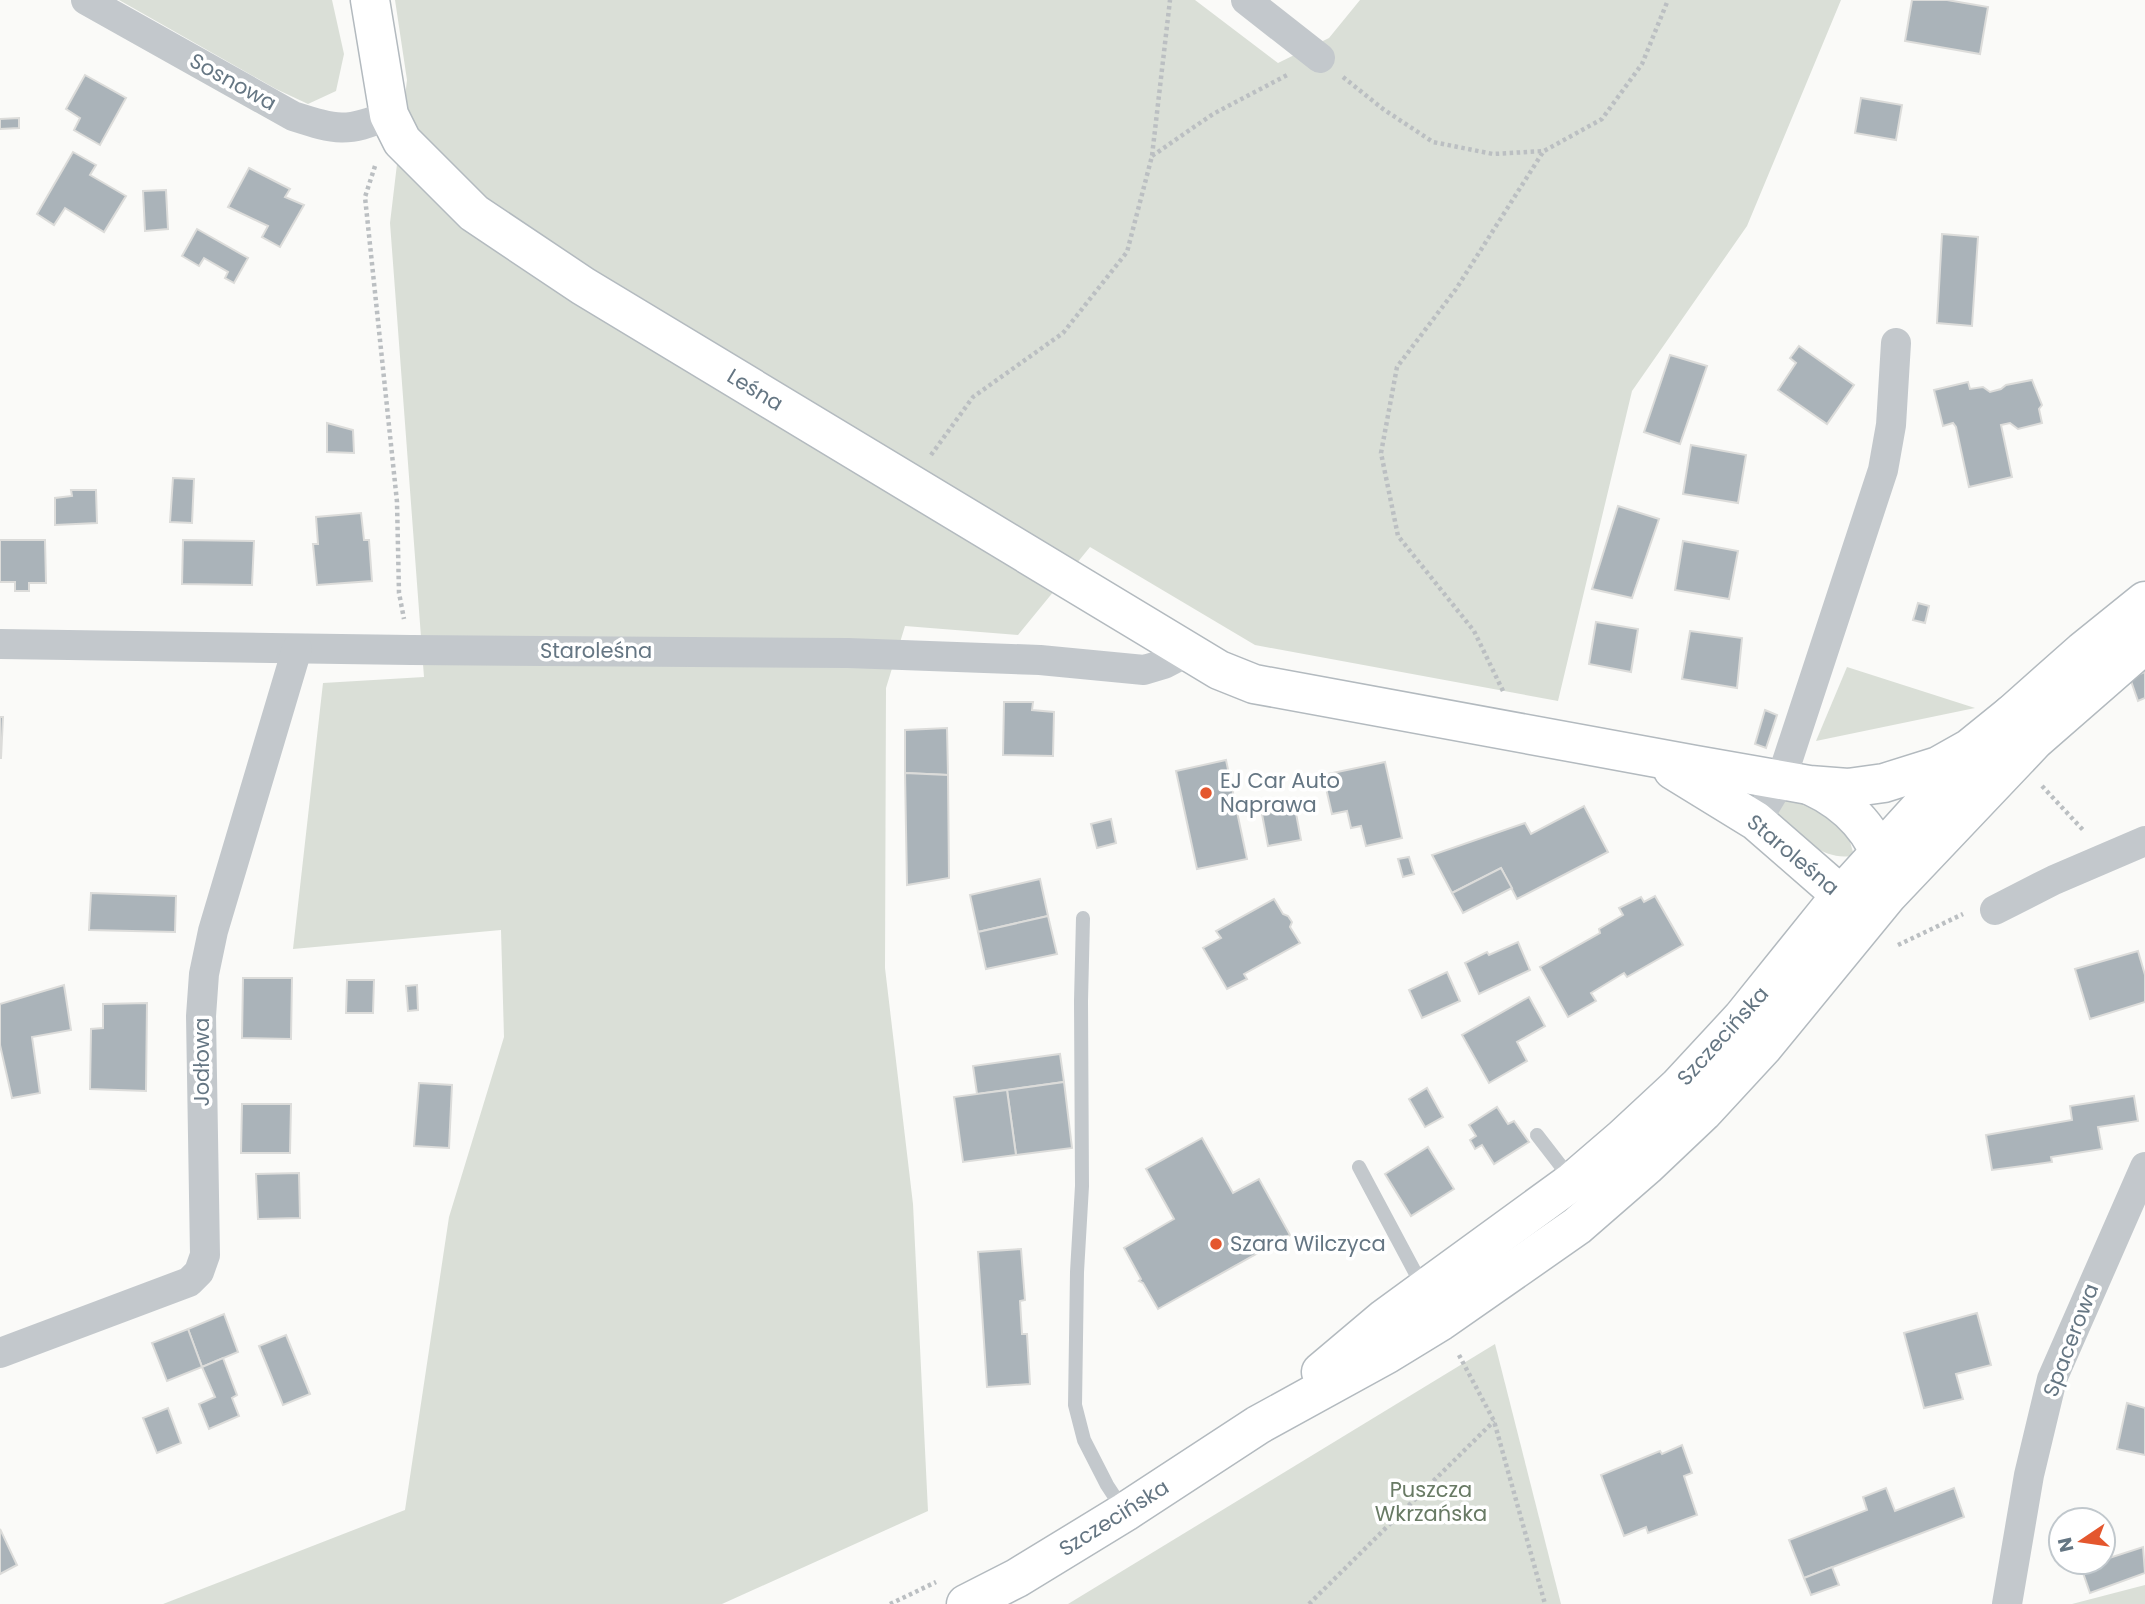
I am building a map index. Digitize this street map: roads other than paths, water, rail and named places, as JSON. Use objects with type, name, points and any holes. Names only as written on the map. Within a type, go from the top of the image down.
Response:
[{"type":"street","name":"Sosnowa","points":[[86,0],[293,116],[330,128],[344,129],[378,119]]},
{"type":"street","name":"Leśna","points":[[370,0],[378,119],[474,213],[583,286],[1187,652],[1219,670],[1254,684]]},
{"type":"street","points":[[1246,0],[1320,58]]},
{"type":"street","points":[[1756,821],[1795,783],[1883,470],[1891,425],[1896,343]]},
{"type":"street","name":"Szczecińska","points":[[1584,1196],[1597,1161],[1679,1086],[1742,1018],[1841,895],[1881,852],[2012,714],[2145,601]]},
{"type":"street","name":"Staroleśna","points":[[0,644],[848,653],[1040,660],[1144,670],[1164,664],[1187,652]]},
{"type":"street","name":"Szczecińska","points":[[966,1604],[1017,1578],[1125,1512],[1258,1425],[1372,1328],[1433,1306],[1584,1196],[1620,1191],[1703,1112],[1764,1046],[1887,896],[2035,740],[2145,644]]},
{"type":"street","name":"Jodłowa","points":[[0,1353],[189,1282],[199,1272],[205,1255],[201,1016],[204,974],[213,931],[297,649]]},
{"type":"street","name":"Staroleśna","points":[[1254,684],[1795,783],[1848,788],[1884,783],[1938,766],[1970,748],[2012,714]]},
{"type":"street","name":"Staroleśna","points":[[1650,757],[1756,821],[1841,895],[1857,902],[1868,902],[1887,896],[1888,875],[1873,836],[1853,812],[1830,795],[1795,783]]},
{"type":"street","points":[[1994,910],[2054,880],[2145,841]]},
{"type":"street","name":"Spacerowa","points":[[2007,1604],[2029,1475],[2052,1379],[2145,1167]]},
{"type":"lane","points":[[1083,918],[1082,1186],[1077,1272],[1075,1405],[1084,1440],[1107,1485],[1125,1512]]},
{"type":"lane","points":[[1537,1135],[1584,1196]]},
{"type":"lane","points":[[1359,1167],[1433,1306]]},
{"type":"place","name":"EJ Car Auto Naprawa","points":[[1206,793]]},
{"type":"place","name":"Szara Wilczyca","points":[[1216,1244]]},
{"type":"park label","name":"Puszcza Wkrzańska","points":[[1431,1502]]}]
